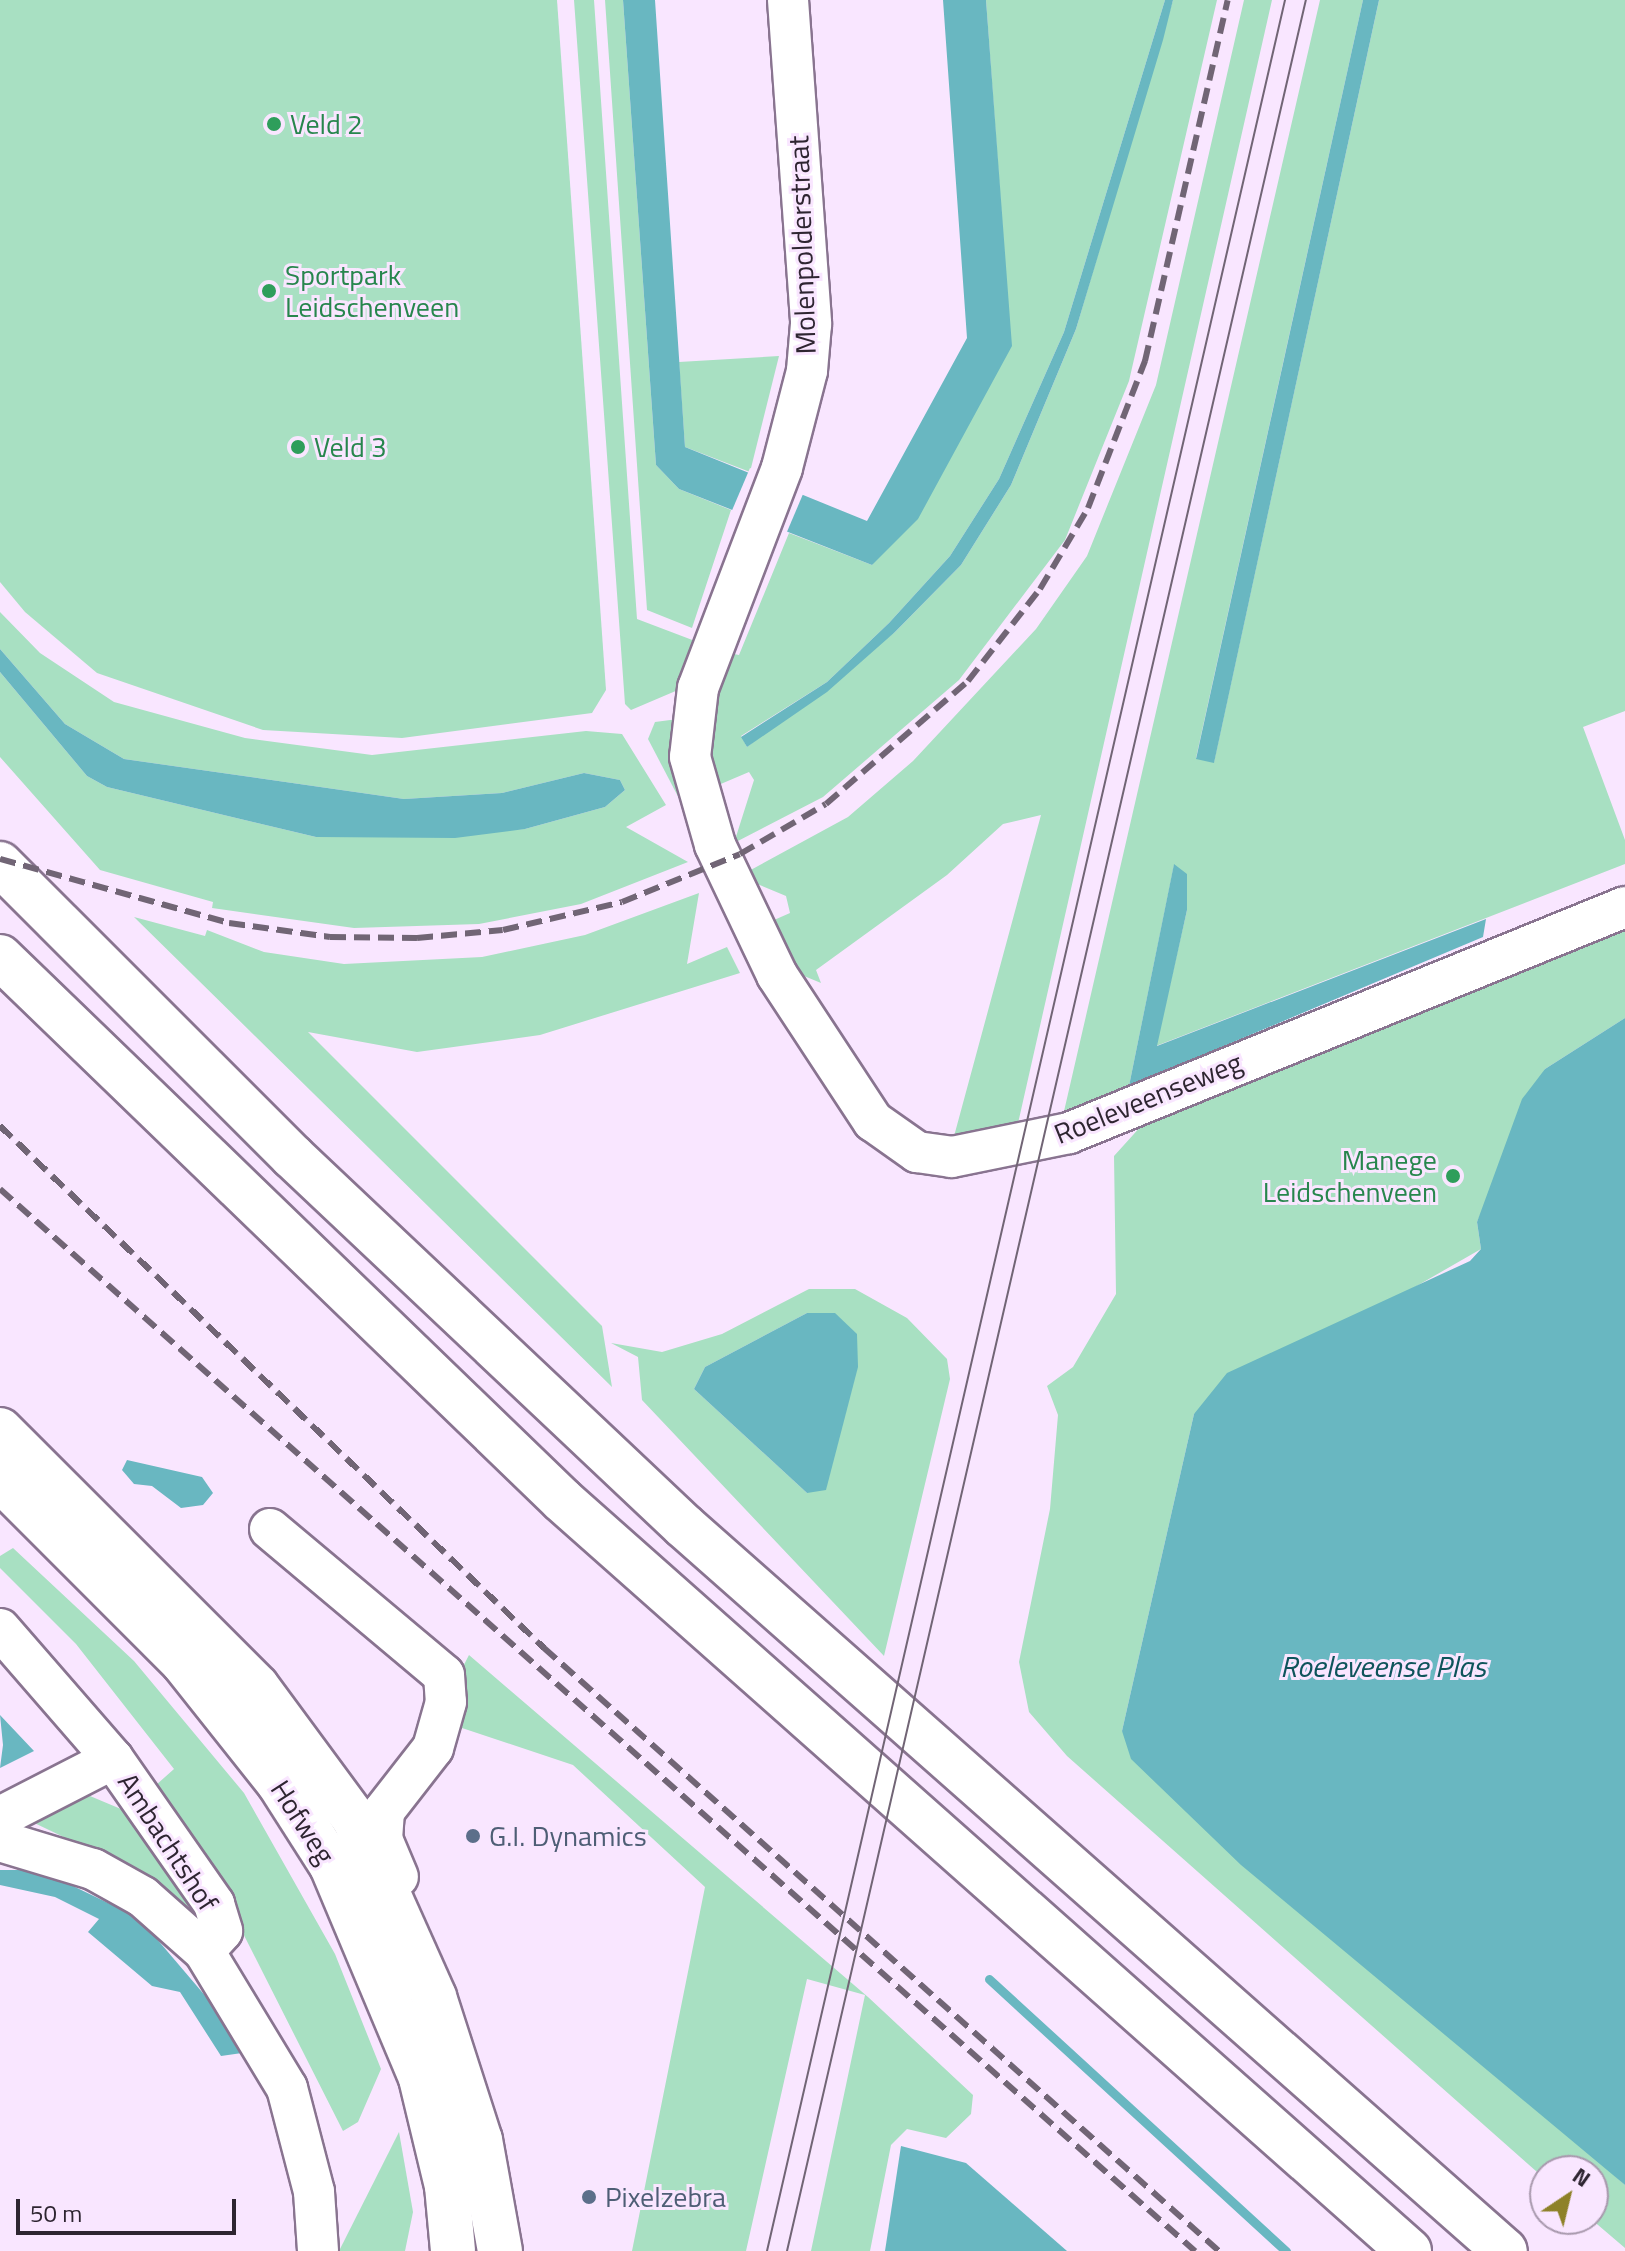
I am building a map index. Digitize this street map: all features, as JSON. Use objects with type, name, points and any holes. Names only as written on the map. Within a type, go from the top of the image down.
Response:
[{"type":"main road","points":[[0,842],[57,923]]},
{"type":"main road","points":[[0,864],[57,923],[708,1548],[1505,2251]]},
{"type":"main road","points":[[0,957],[541,1480],[1409,2251]]},
{"type":"main road","name":"Hofweg","points":[[0,1430],[204,1630],[334,1786],[401,1914],[480,2140],[500,2251]]},
{"type":"main road","name":"Hofweg","points":[[0,1479],[183,1662],[279,1783],[332,1866],[421,2078],[447,2186],[453,2251]]},
{"type":"main road","points":[[480,2140],[530,2251]]},
{"type":"street","name":"Molenpolderstraat","points":[[693,710],[782,468],[811,324],[788,0]]},
{"type":"street","name":"Roeleveenseweg","points":[[693,710],[693,782],[777,975],[873,1121],[917,1152],[935,1156],[1069,1133],[1625,907]]},
{"type":"street","points":[[270,1529],[444,1675],[446,1702],[433,1748],[411,1778],[388,1800],[381,1826],[406,1896],[401,1914]]},
{"type":"street","points":[[0,1629],[113,1759]]},
{"type":"street","name":"Ambachtshof","points":[[0,1817],[113,1759],[214,1904],[222,1931],[204,1951]]},
{"type":"street","name":"Hofweg","points":[[334,1786],[362,1790],[411,1778]]},
{"type":"street","name":"Ambachtshof","points":[[0,1841],[93,1869],[143,1897],[204,1951],[287,2088],[314,2192],[318,2251]]},
{"type":"green space","name":"Sportpark Leidschenveen","points":[[0,0],[557,0],[606,690],[592,713],[402,738],[263,730],[97,673],[25,612],[0,582]]},
{"type":"green space","points":[[574,0],[594,0],[637,619],[695,641],[678,690],[631,710],[625,704]]},
{"type":"green space","points":[[605,0],[623,0],[656,465],[679,489],[731,510],[692,628],[647,610]]},
{"type":"green space","points":[[986,0],[1165,0],[1064,332],[999,479],[950,556],[889,623],[827,682],[741,736],[747,747],[895,632],[961,565],[1011,485],[1076,329],[1173,0],[1217,0],[1129,381],[1065,540],[959,680],[823,797],[734,843],[754,780],[749,772],[709,789],[705,720],[729,653],[739,655],[789,533],[872,565],[1011,346]]},
{"type":"green space","points":[[1244,0],[1272,0],[1014,1141],[953,1140],[1041,815],[1003,824],[947,875],[816,970],[821,983],[792,971],[765,924],[790,913],[786,896],[750,881],[747,872],[848,817],[913,761],[1036,629],[1087,556],[1156,385]]},
{"type":"green space","points":[[1320,0],[1363,0],[1196,758],[1214,762],[1379,0],[1625,0],[1625,711],[1583,727],[1625,840],[1625,864],[1156,1046],[1187,910],[1174,865],[1129,1086],[1059,1133]]},
{"type":"green space","points":[[779,356],[750,472],[685,447],[679,362]]},
{"type":"green space","points":[[0,612],[40,653],[114,702],[245,738],[372,755],[586,731],[622,734],[666,805],[626,827],[688,862],[581,904],[479,924],[354,928],[212,908],[213,902],[100,870],[0,757],[0,672],[87,776],[107,787],[316,837],[525,829],[605,807],[625,790],[620,780],[584,773],[502,793],[404,799],[124,759],[65,724],[0,649]]},
{"type":"green space","points":[[678,719],[695,829],[648,739],[655,722]]},
{"type":"green space","points":[[699,893],[687,964],[727,947],[740,973],[540,1035],[417,1052],[308,1032],[602,1326],[612,1387],[134,917],[205,936],[207,930],[264,952],[344,964],[482,957],[585,935]]},
{"type":"green space","points":[[1625,931],[1625,1018],[1545,1069],[1477,1222],[1481,1249],[1194,1414],[1122,1731],[1592,2155],[1529,2155],[1529,2165],[1067,1756],[1029,1712],[1019,1662],[1050,1509],[1058,1415],[1047,1386],[1073,1367],[1116,1294],[1114,1156],[1152,1114]]},
{"type":"green space","points":[[809,1289],[855,1289],[907,1318],[947,1359],[950,1379],[884,1656],[642,1400],[638,1357],[611,1343],[662,1352],[722,1334]],"holes":[[[807,1313],[807,1493],[694,1389],[705,1367]]]},
{"type":"green space","points":[[13,1548],[134,1661],[244,1793],[335,1954],[381,2069],[358,2122],[343,2131],[217,1882],[156,1785],[174,1769],[76,1644],[0,1568],[0,1556]]},
{"type":"green space","points":[[469,1655],[868,1997],[973,2095],[971,2114],[946,2138],[907,2129],[891,2145],[870,2251],[811,2251],[865,1995],[807,1979],[746,2251],[632,2251],[705,1887],[573,1765],[450,1724],[454,1684]]},
{"type":"green space","points":[[90,1796],[128,1812],[190,1905],[182,1909],[118,1863],[26,1819]]},
{"type":"green space","points":[[399,2132],[413,2212],[405,2251],[339,2251]]},
{"type":"green space","points":[[1609,2171],[1625,2185],[1625,2248],[1609,2234]]},
{"type":"water","points":[[623,0],[655,0],[685,447],[867,521],[967,338],[943,0],[986,0],[1012,346],[918,519],[872,565],[679,489],[656,465]]},
{"type":"water","points":[[1165,0],[1173,0],[1163,40],[1076,329],[1011,485],[961,565],[895,632],[827,692],[747,747],[741,737],[827,682],[889,623],[950,556],[999,479],[1064,332]]},
{"type":"water","points":[[1363,0],[1379,0],[1214,763],[1196,759]]},
{"type":"water","points":[[0,649],[65,724],[124,759],[404,799],[502,793],[584,773],[620,780],[625,790],[605,807],[525,829],[455,838],[316,837],[107,787],[87,776],[0,672]]},
{"type":"water","points":[[1174,864],[1187,874],[1187,910],[1157,1046],[1486,919],[1483,937],[1129,1086]]},
{"type":"water","name":"Roeleveense Plas","points":[[1625,1018],[1625,2185],[1609,2172],[1609,2155],[1589,2155],[1241,1865],[1131,1759],[1122,1731],[1194,1414],[1227,1373],[1470,1261],[1481,1249],[1477,1222],[1522,1099],[1545,1069]]},
{"type":"water","points":[[807,1313],[835,1313],[857,1334],[858,1367],[826,1490],[807,1493],[694,1389],[705,1367]]},
{"type":"water","points":[[127,1460],[202,1477],[213,1493],[203,1505],[181,1508],[152,1486],[134,1484],[122,1470]]},
{"type":"water","points":[[0,1715],[34,1751],[0,1768],[3,1745]]},
{"type":"water","points":[[0,1870],[40,1870],[139,1918],[219,2012],[242,2053],[221,2056],[180,1992],[152,1986],[88,1932],[99,1919],[55,1897],[0,1885]]},
{"type":"water","points":[[901,2146],[966,2163],[1067,2251],[885,2251]]},
{"type":"pier","points":[[750,468],[804,491],[785,537],[730,514]]},
{"type":"waterway","points":[[989,1979],[1286,2251]]},
{"type":"tram line","points":[[767,2251],[1285,0]]},
{"type":"tram line","points":[[787,2251],[1306,0]]},
{"type":"railway","points":[[0,859],[229,923],[330,937],[417,938],[503,930],[622,902],[740,854],[826,804],[968,681],[1040,589],[1088,508],[1145,361],[1228,0]]},
{"type":"railway","points":[[0,1126],[544,1648],[1219,2251]]},
{"type":"railway","points":[[0,1189],[1195,2251]]},
{"type":"place","name":"Veld 2","points":[[274,124]]},
{"type":"place","name":"Sportpark Leidschenveen","points":[[269,291]]},
{"type":"place","name":"Veld 3","points":[[298,447]]},
{"type":"place","name":"Manege Leidschenveen","points":[[1453,1176]]},
{"type":"place","name":"G.I. Dynamics","points":[[473,1836]]},
{"type":"place","name":"Pixelzebra","points":[[589,2197]]}]
